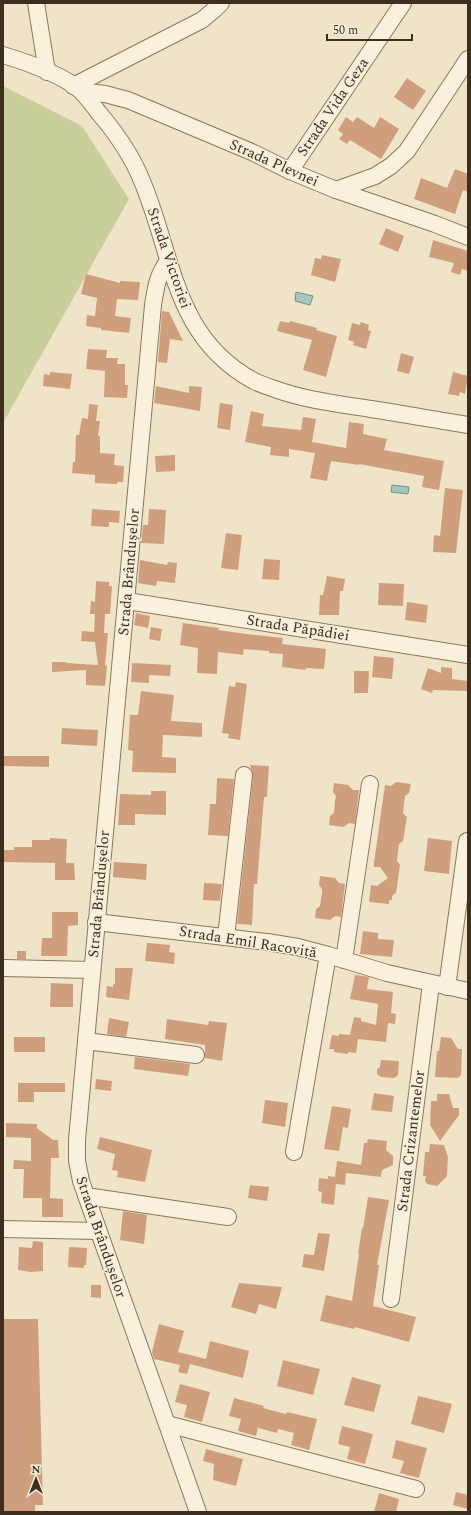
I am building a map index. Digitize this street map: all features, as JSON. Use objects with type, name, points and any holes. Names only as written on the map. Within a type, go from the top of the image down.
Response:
[{"type":"street","points":[[36,3],[47,72]]},
{"type":"street","points":[[77,89],[202,20],[221,3]]},
{"type":"street","name":"Strada Vida Geza","points":[[290,171],[403,3]]},
{"type":"street","name":"Strada Victoriei","points":[[3,55],[23,61],[47,72],[77,89],[111,127],[125,148],[142,181],[168,261],[187,310],[204,338],[218,355],[234,368],[255,382],[285,393],[313,400],[468,425]]},
{"type":"street","points":[[336,190],[375,176],[391,166],[407,150],[468,59]]},
{"type":"street","name":"Strada Plevnei","points":[[77,89],[128,100],[254,153],[290,171],[336,190],[468,237]]},
{"type":"street","name":"Strada Brândușelor","points":[[168,261],[161,270],[157,281],[153,305],[127,601],[96,922],[77,1140],[77,1162],[80,1181],[97,1231],[198,1512]]},
{"type":"street","name":"Strada Păpădiei","points":[[127,601],[468,655]]},
{"type":"street","points":[[226,937],[244,776]]},
{"type":"street","points":[[344,960],[370,784]]},
{"type":"street","points":[[447,987],[467,841]]},
{"type":"street","name":"Strada Emil Racoviță","points":[[96,922],[298,947],[328,954],[387,973],[468,991]]},
{"type":"street","points":[[294,1152],[328,954]]},
{"type":"street","points":[[3,968],[92,970]]},
{"type":"street","name":"Strada Crizantemelor","points":[[390,1299],[431,984]]},
{"type":"street","points":[[86,1040],[196,1055]]},
{"type":"street","points":[[86,1196],[228,1217]]},
{"type":"street","points":[[3,1229],[97,1231]]},
{"type":"street","points":[[167,1424],[416,1489]]},
{"type":"green space","points":[[3,86],[82,126],[129,199],[3,423]]},
{"type":"water","points":[[296,292],[313,296],[310,305],[295,301]]},
{"type":"water","points":[[392,485],[409,487],[408,494],[391,492]]},
{"type":"building","points":[[407,78],[426,91],[413,110],[394,97]]},
{"type":"building","points":[[346,117],[353,122],[357,117],[374,128],[380,117],[399,129],[381,159],[350,140],[347,144],[339,139],[343,134],[338,130]]},
{"type":"building","points":[[455,169],[468,174],[468,192],[463,190],[455,214],[414,199],[421,178],[447,188]]},
{"type":"building","points":[[386,228],[404,236],[398,252],[379,244]]},
{"type":"building","points":[[433,240],[468,251],[468,271],[462,269],[460,275],[451,272],[454,263],[429,257]]},
{"type":"building","points":[[322,255],[341,259],[335,282],[311,275],[315,258],[321,259]]},
{"type":"building","points":[[86,274],[120,283],[120,281],[140,282],[138,300],[117,299],[115,316],[131,318],[129,333],[101,330],[101,328],[86,326],[87,315],[95,316],[97,298],[81,294]]},
{"type":"building","points":[[162,311],[169,312],[183,341],[170,339],[167,363],[158,362]]},
{"type":"building","points":[[280,321],[289,323],[290,321],[317,328],[316,330],[337,336],[326,377],[303,370],[312,340],[277,331]]},
{"type":"building","points":[[361,322],[369,325],[368,330],[371,331],[366,349],[353,345],[354,342],[348,340],[352,323],[360,325]]},
{"type":"building","points":[[88,349],[107,350],[106,358],[118,358],[117,364],[125,364],[125,385],[128,385],[127,398],[104,397],[105,371],[86,369]]},
{"type":"building","points":[[401,353],[414,357],[409,374],[397,371]]},
{"type":"building","points":[[50,372],[72,374],[70,389],[43,386],[44,374],[50,375]]},
{"type":"building","points":[[453,372],[468,376],[465,394],[460,392],[459,396],[448,394]]},
{"type":"building","points":[[156,386],[189,393],[189,386],[202,387],[200,411],[154,403]]},
{"type":"building","points":[[220,403],[233,405],[230,430],[217,428]]},
{"type":"building","points":[[89,404],[98,405],[96,421],[100,421],[98,436],[100,436],[100,453],[115,454],[114,465],[124,466],[123,482],[117,482],[117,484],[95,483],[95,475],[72,473],[73,462],[75,462],[76,435],[79,435],[82,418],[88,419]]},
{"type":"building","points":[[251,411],[264,414],[262,426],[301,430],[303,417],[316,419],[312,442],[346,448],[349,422],[364,424],[363,434],[387,439],[384,450],[444,461],[439,490],[422,487],[424,476],[359,464],[331,461],[327,481],[310,478],[315,453],[289,449],[289,457],[270,455],[271,447],[245,442]]},
{"type":"building","points":[[175,455],[175,471],[156,472],[155,456]]},
{"type":"building","points":[[445,488],[463,490],[456,553],[433,552],[434,535],[440,536]]},
{"type":"building","points":[[92,509],[120,511],[119,523],[109,522],[109,527],[91,526]]},
{"type":"building","points":[[149,509],[166,510],[164,544],[141,543],[143,525],[148,525]]},
{"type":"building","points":[[226,533],[242,535],[238,570],[221,568]]},
{"type":"building","points":[[264,559],[280,560],[279,580],[262,579]]},
{"type":"building","points":[[140,560],[167,565],[168,562],[177,563],[175,583],[157,581],[156,586],[138,583]]},
{"type":"building","points":[[327,576],[345,579],[343,591],[340,591],[339,615],[319,615],[320,595],[323,595]]},
{"type":"building","points":[[96,581],[109,582],[109,586],[112,586],[110,614],[105,614],[104,633],[108,633],[105,686],[86,685],[86,670],[52,672],[52,662],[98,665],[95,642],[81,641],[82,631],[94,632],[95,614],[90,614],[91,601],[95,602]]},
{"type":"building","points":[[379,583],[404,584],[403,606],[378,605]]},
{"type":"building","points":[[407,602],[428,605],[426,623],[405,620]]},
{"type":"building","points":[[136,613],[150,616],[148,628],[134,625]]},
{"type":"building","points":[[183,623],[219,628],[218,630],[283,638],[282,644],[326,649],[324,669],[306,668],[306,670],[282,667],[283,654],[244,649],[243,655],[218,652],[217,674],[197,673],[198,648],[180,645]]},
{"type":"building","points":[[151,627],[162,629],[160,641],[149,639]]},
{"type":"building","points":[[374,656],[394,658],[392,679],[372,677]]},
{"type":"building","points":[[132,663],[171,665],[170,676],[149,675],[149,683],[131,682]]},
{"type":"building","points":[[441,667],[452,668],[452,679],[468,681],[468,691],[433,690],[432,693],[421,689],[428,668],[441,673]]},
{"type":"building","points":[[354,671],[369,671],[368,693],[354,693]]},
{"type":"building","points":[[236,682],[247,684],[240,740],[228,738],[229,734],[222,733],[229,686],[235,687]]},
{"type":"building","points":[[141,691],[174,695],[171,721],[202,723],[202,737],[163,735],[162,757],[176,758],[176,773],[132,772],[133,751],[128,750],[130,715],[138,715]]},
{"type":"building","points":[[62,728],[98,730],[97,746],[61,744]]},
{"type":"building","points":[[3,756],[49,756],[49,767],[3,766]]},
{"type":"building","points":[[250,765],[269,766],[267,797],[264,797],[257,884],[254,884],[252,925],[237,924],[253,776]]},
{"type":"building","points":[[217,778],[234,779],[228,836],[208,835],[210,804],[216,804]]},
{"type":"building","points":[[396,782],[411,784],[409,793],[405,796],[403,813],[407,817],[403,841],[399,844],[397,861],[400,865],[396,893],[392,896],[392,900],[389,900],[389,904],[369,902],[371,885],[377,886],[388,878],[380,867],[374,867],[374,863],[385,785],[391,786]]},
{"type":"building","points":[[334,783],[348,785],[353,790],[359,790],[355,824],[349,823],[343,827],[329,825],[330,816],[334,813],[336,796],[333,792]]},
{"type":"building","points":[[151,791],[166,791],[166,815],[135,814],[135,825],[118,825],[120,794],[151,795]]},
{"type":"building","points":[[50,838],[67,839],[66,863],[74,863],[75,880],[55,880],[55,863],[3,862],[3,850],[14,850],[14,847],[32,847],[32,840],[50,840]]},
{"type":"building","points":[[428,838],[452,841],[449,874],[424,871]]},
{"type":"building","points":[[114,862],[147,864],[146,880],[113,877]]},
{"type":"building","points":[[320,876],[335,878],[339,883],[345,884],[341,917],[335,916],[330,920],[315,918],[316,909],[320,906],[322,893],[322,889],[319,885]]},
{"type":"building","points":[[204,883],[222,884],[220,901],[203,900]]},
{"type":"building","points":[[52,912],[78,912],[78,925],[68,926],[67,956],[41,956],[42,938],[52,938]]},
{"type":"building","points":[[363,931],[378,933],[378,939],[394,940],[392,957],[360,954]]},
{"type":"building","points":[[147,943],[170,945],[169,952],[175,953],[174,964],[145,961]]},
{"type":"building","points":[[17,951],[26,951],[26,959],[17,959]]},
{"type":"building","points":[[115,968],[133,968],[129,1000],[106,997],[107,986],[113,987],[113,984],[115,984]]},
{"type":"building","points":[[355,975],[369,977],[367,989],[393,992],[391,1013],[396,1014],[395,1024],[388,1023],[386,1042],[358,1039],[356,1053],[348,1052],[348,1054],[334,1052],[334,1049],[329,1049],[332,1035],[350,1035],[354,1017],[361,1018],[361,1021],[376,1025],[378,1004],[350,999]]},
{"type":"building","points":[[51,983],[73,984],[73,1007],[50,1007]]},
{"type":"building","points":[[109,1018],[129,1022],[126,1037],[107,1034]]},
{"type":"building","points":[[167,1019],[208,1025],[209,1021],[227,1023],[222,1061],[205,1058],[205,1045],[165,1039]]},
{"type":"building","points":[[14,1037],[45,1037],[45,1052],[14,1052]]},
{"type":"building","points":[[441,1037],[451,1038],[458,1049],[462,1049],[461,1075],[458,1078],[435,1077],[437,1051],[439,1051]]},
{"type":"building","points":[[135,1057],[190,1064],[188,1076],[134,1069]]},
{"type":"building","points":[[381,1060],[399,1061],[398,1075],[394,1078],[381,1077],[377,1074],[377,1069],[380,1067]]},
{"type":"building","points":[[96,1079],[112,1081],[111,1091],[95,1089]]},
{"type":"building","points":[[18,1083],[65,1083],[65,1092],[34,1092],[34,1102],[18,1102]]},
{"type":"building","points":[[374,1093],[394,1096],[392,1112],[371,1110]]},
{"type":"building","points":[[437,1094],[449,1094],[453,1108],[459,1108],[459,1115],[440,1141],[430,1125],[431,1101],[437,1101]]},
{"type":"building","points":[[265,1100],[288,1103],[285,1127],[262,1123]]},
{"type":"building","points":[[332,1106],[351,1109],[348,1128],[343,1127],[339,1151],[324,1149]]},
{"type":"building","points":[[6,1123],[37,1124],[37,1128],[53,1140],[58,1140],[59,1158],[51,1158],[50,1198],[63,1199],[63,1217],[42,1217],[42,1198],[23,1198],[24,1169],[13,1169],[14,1160],[31,1161],[31,1138],[6,1137]]},
{"type":"building","points":[[100,1137],[152,1150],[145,1182],[117,1177],[118,1171],[112,1170],[115,1154],[97,1149]]},
{"type":"building","points":[[368,1139],[387,1141],[386,1150],[393,1156],[393,1165],[382,1170],[381,1177],[346,1173],[345,1185],[336,1184],[334,1205],[321,1203],[322,1192],[318,1191],[319,1178],[328,1179],[328,1176],[335,1177],[337,1161],[361,1165],[364,1143],[367,1143]]},
{"type":"building","points":[[430,1144],[444,1145],[448,1157],[447,1176],[437,1186],[427,1184],[425,1181],[426,1176],[423,1176],[425,1152],[429,1152]]},
{"type":"building","points":[[250,1185],[269,1187],[267,1201],[248,1198]]},
{"type":"building","points":[[368,1197],[389,1200],[377,1265],[379,1265],[373,1306],[416,1317],[409,1342],[355,1327],[354,1329],[320,1321],[326,1295],[352,1301],[362,1228]]},
{"type":"building","points":[[123,1211],[147,1215],[144,1244],[120,1240]]},
{"type":"building","points":[[318,1233],[330,1234],[324,1271],[302,1267],[304,1254],[314,1255]]},
{"type":"building","points":[[33,1241],[43,1242],[43,1271],[31,1272],[18,1270],[19,1247],[32,1248]]},
{"type":"building","points":[[69,1247],[87,1248],[86,1265],[84,1265],[84,1268],[68,1267]]},
{"type":"building","points":[[239,1283],[282,1287],[276,1309],[259,1304],[256,1314],[231,1307]]},
{"type":"building","points":[[91,1285],[101,1285],[101,1298],[91,1297]]},
{"type":"building","points":[[3,1319],[38,1319],[43,1505],[35,1505],[35,1512],[3,1512]]},
{"type":"building","points":[[159,1324],[184,1331],[178,1352],[206,1359],[210,1341],[249,1351],[243,1378],[190,1364],[187,1374],[178,1372],[180,1365],[154,1359],[152,1352]]},
{"type":"building","points":[[283,1360],[320,1369],[313,1395],[277,1386]]},
{"type":"building","points":[[352,1377],[381,1385],[374,1412],[344,1405]]},
{"type":"building","points":[[180,1384],[210,1392],[202,1422],[184,1417],[187,1405],[175,1402]]},
{"type":"building","points":[[418,1396],[452,1404],[444,1433],[411,1424]]},
{"type":"building","points":[[234,1398],[286,1414],[287,1412],[317,1419],[309,1450],[291,1445],[294,1433],[278,1429],[277,1433],[258,1428],[256,1436],[238,1431],[241,1419],[229,1416]]},
{"type":"building","points":[[342,1426],[373,1434],[365,1464],[347,1459],[350,1447],[338,1444]]},
{"type":"building","points":[[396,1440],[427,1448],[419,1478],[400,1473],[404,1461],[392,1458]]},
{"type":"building","points":[[206,1449],[243,1459],[236,1486],[213,1480],[214,1464],[203,1461]]},
{"type":"building","points":[[456,1492],[468,1495],[468,1509],[453,1505]]},
{"type":"building","points":[[379,1493],[399,1499],[396,1512],[374,1512]]}]
